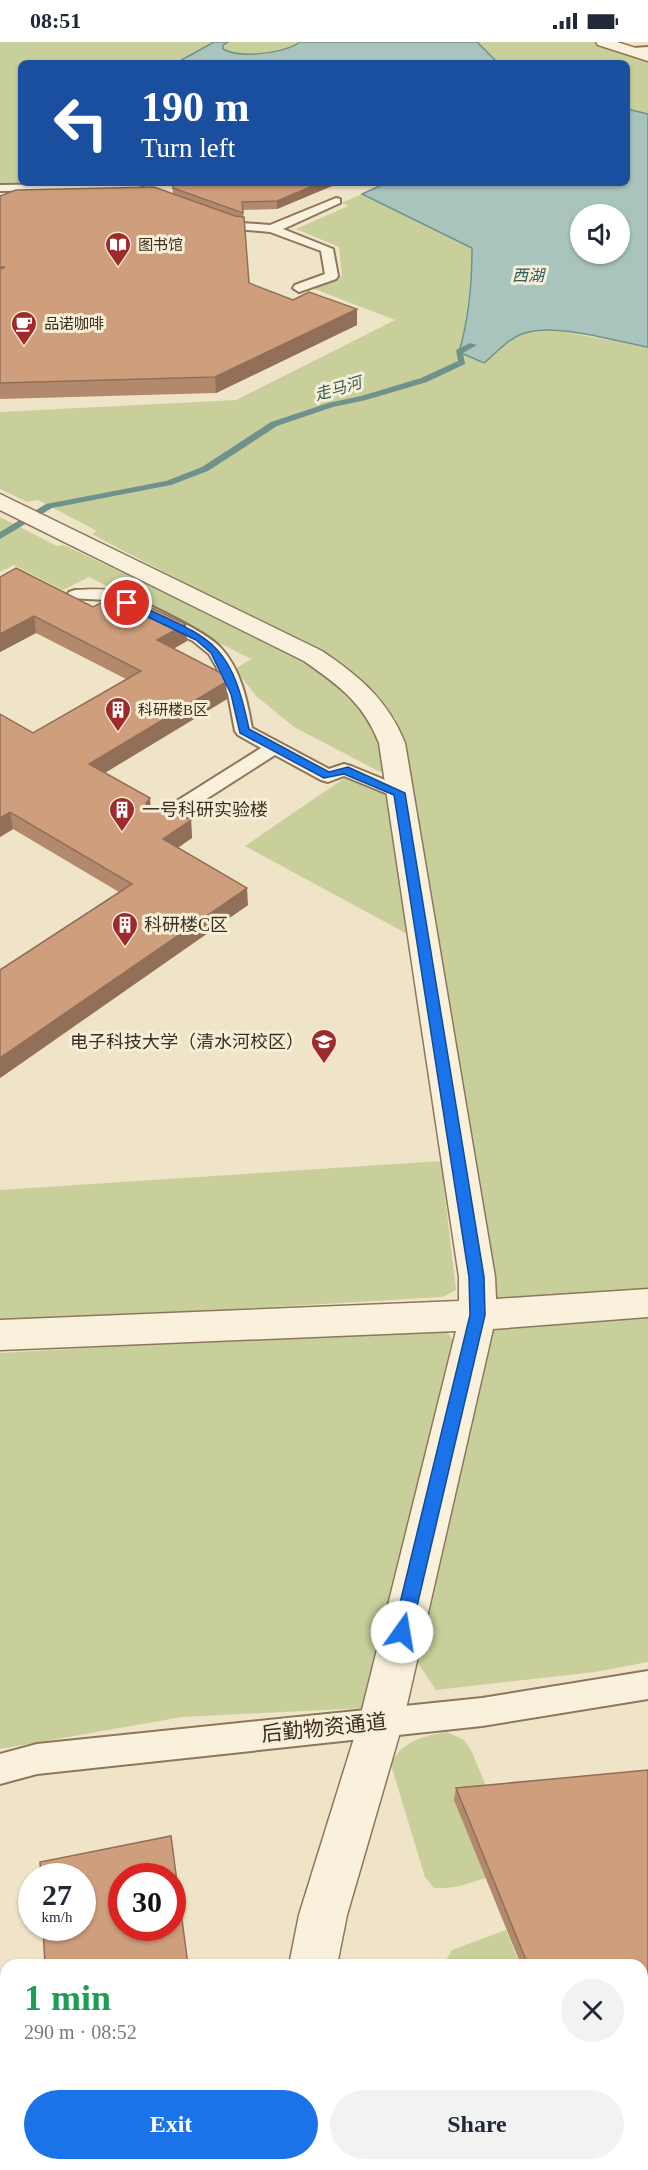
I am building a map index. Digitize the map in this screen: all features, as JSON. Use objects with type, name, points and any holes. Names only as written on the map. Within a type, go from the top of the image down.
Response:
[{"type":"street","points":[[603,42],[640,51],[648,57]]},
{"type":"street","points":[[9,506],[313,656],[346,679],[373,703],[385,722],[392,743],[477,1277],[478,1315],[381,1722],[323,1915],[314,1959]]},
{"type":"street","points":[[0,1335],[478,1315],[648,1303]]},
{"type":"lane","points":[[0,188],[130,186],[174,202]]},
{"type":"lane","points":[[272,229],[336,201]]},
{"type":"lane","points":[[207,214],[240,226],[272,229],[327,249],[332,276],[299,288]]},
{"type":"lane","points":[[75,595],[109,595],[199,638],[215,651],[225,666],[237,694],[244,730],[328,776],[344,770],[400,793]]},
{"type":"lane","points":[[160,820],[274,747]]},
{"type":"lane","name":"后勤物资通道","points":[[0,1769],[37,1759],[482,1712],[648,1685]]},
{"type":"green space","points":[[0,42],[214,42],[181,60],[18,60],[18,186],[0,186]]},
{"type":"green space","points":[[228,42],[300,42],[274,52],[240,54],[223,49],[223,45]]},
{"type":"green space","points":[[477,42],[593,42],[648,59],[648,114],[630,110],[630,60],[495,60]]},
{"type":"green space","points":[[362,194],[472,247],[471,274],[460,352],[505,345],[523,333],[541,330],[560,331],[648,347],[648,1662],[595,1672],[436,1690],[412,1654],[478,1315],[402,741],[395,718],[378,696],[322,654],[92,534],[97,531],[38,500],[27,502],[0,489],[0,412],[236,400],[395,320],[312,288],[342,276],[339,247],[296,229],[348,206],[341,203]]},
{"type":"green space","points":[[0,517],[57,546],[64,545],[302,658],[323,671],[353,695],[369,715],[387,767],[380,772],[294,727],[256,696],[235,669],[251,659],[89,577],[63,590],[14,565],[0,572]]},
{"type":"green space","points":[[346,777],[389,791],[411,936],[245,846]]},
{"type":"green space","points":[[441,1161],[456,1290],[443,1297],[0,1323],[0,1190]]},
{"type":"green space","points":[[444,1327],[465,1358],[364,1708],[182,1717],[0,1749],[0,1353]]},
{"type":"green space","points":[[447,1732],[464,1740],[472,1752],[490,1796],[455,1801],[486,1878],[454,1887],[434,1888],[425,1877],[391,1765],[395,1757],[407,1745],[422,1738]]},
{"type":"green space","points":[[506,1930],[518,1959],[447,1959],[452,1950]]},
{"type":"water","points":[[214,42],[228,42],[223,45],[223,49],[240,54],[251,54],[274,52],[300,42],[477,42],[495,60],[181,60]]},
{"type":"water","name":"西湖","points":[[630,110],[648,114],[648,347],[569,331],[538,330],[514,338],[484,363],[459,352],[469,300],[472,248],[362,194],[379,186],[630,186]]},
{"type":"building","points":[[173,186],[313,186],[277,201],[242,202],[243,213]]},
{"type":"building","points":[[154,187],[235,216],[244,217],[249,283],[293,300],[309,292],[357,309],[215,377],[0,383],[0,269],[5,267],[0,267],[0,196],[16,190]]},
{"type":"building","name":"一号科研实验楼","points":[[16,568],[93,607],[120,593],[186,624],[157,640],[223,674],[226,682],[89,764],[150,798],[146,803],[150,808],[168,808],[191,820],[163,839],[247,888],[0,1058],[0,970],[132,884],[10,812],[0,818],[0,714],[33,733],[141,671],[34,616],[0,634],[0,577]]},
{"type":"building","points":[[648,1770],[648,1959],[526,1959],[456,1788]]},
{"type":"building","points":[[171,1836],[175,1863],[108,1863],[108,1941],[185,1941],[187,1959],[45,1959],[44,1941],[96,1941],[96,1863],[40,1862]]},
{"type":"waterway","name":"走马河","points":[[0,536],[49,506],[168,483],[205,469],[274,424],[331,405],[424,380],[462,362],[459,352],[473,345]]},
{"type":"place","name":"图书馆","points":[[118,268]]},
{"type":"place","name":"品诺咖啡","points":[[24,347]]},
{"type":"place","name":"科研楼B区","points":[[118,733]]},
{"type":"place","name":"一号科研实验楼","points":[[122,833]]},
{"type":"place","name":"科研楼C区","points":[[125,948]]},
{"type":"place","name":"电子科技大学（清水河校区）","points":[[324,1065]]},
{"type":"route","points":[[127,603],[199,638],[215,651],[225,666],[237,694],[244,730],[328,776],[344,770],[400,793],[477,1277],[478,1315],[402,1632]]}]
